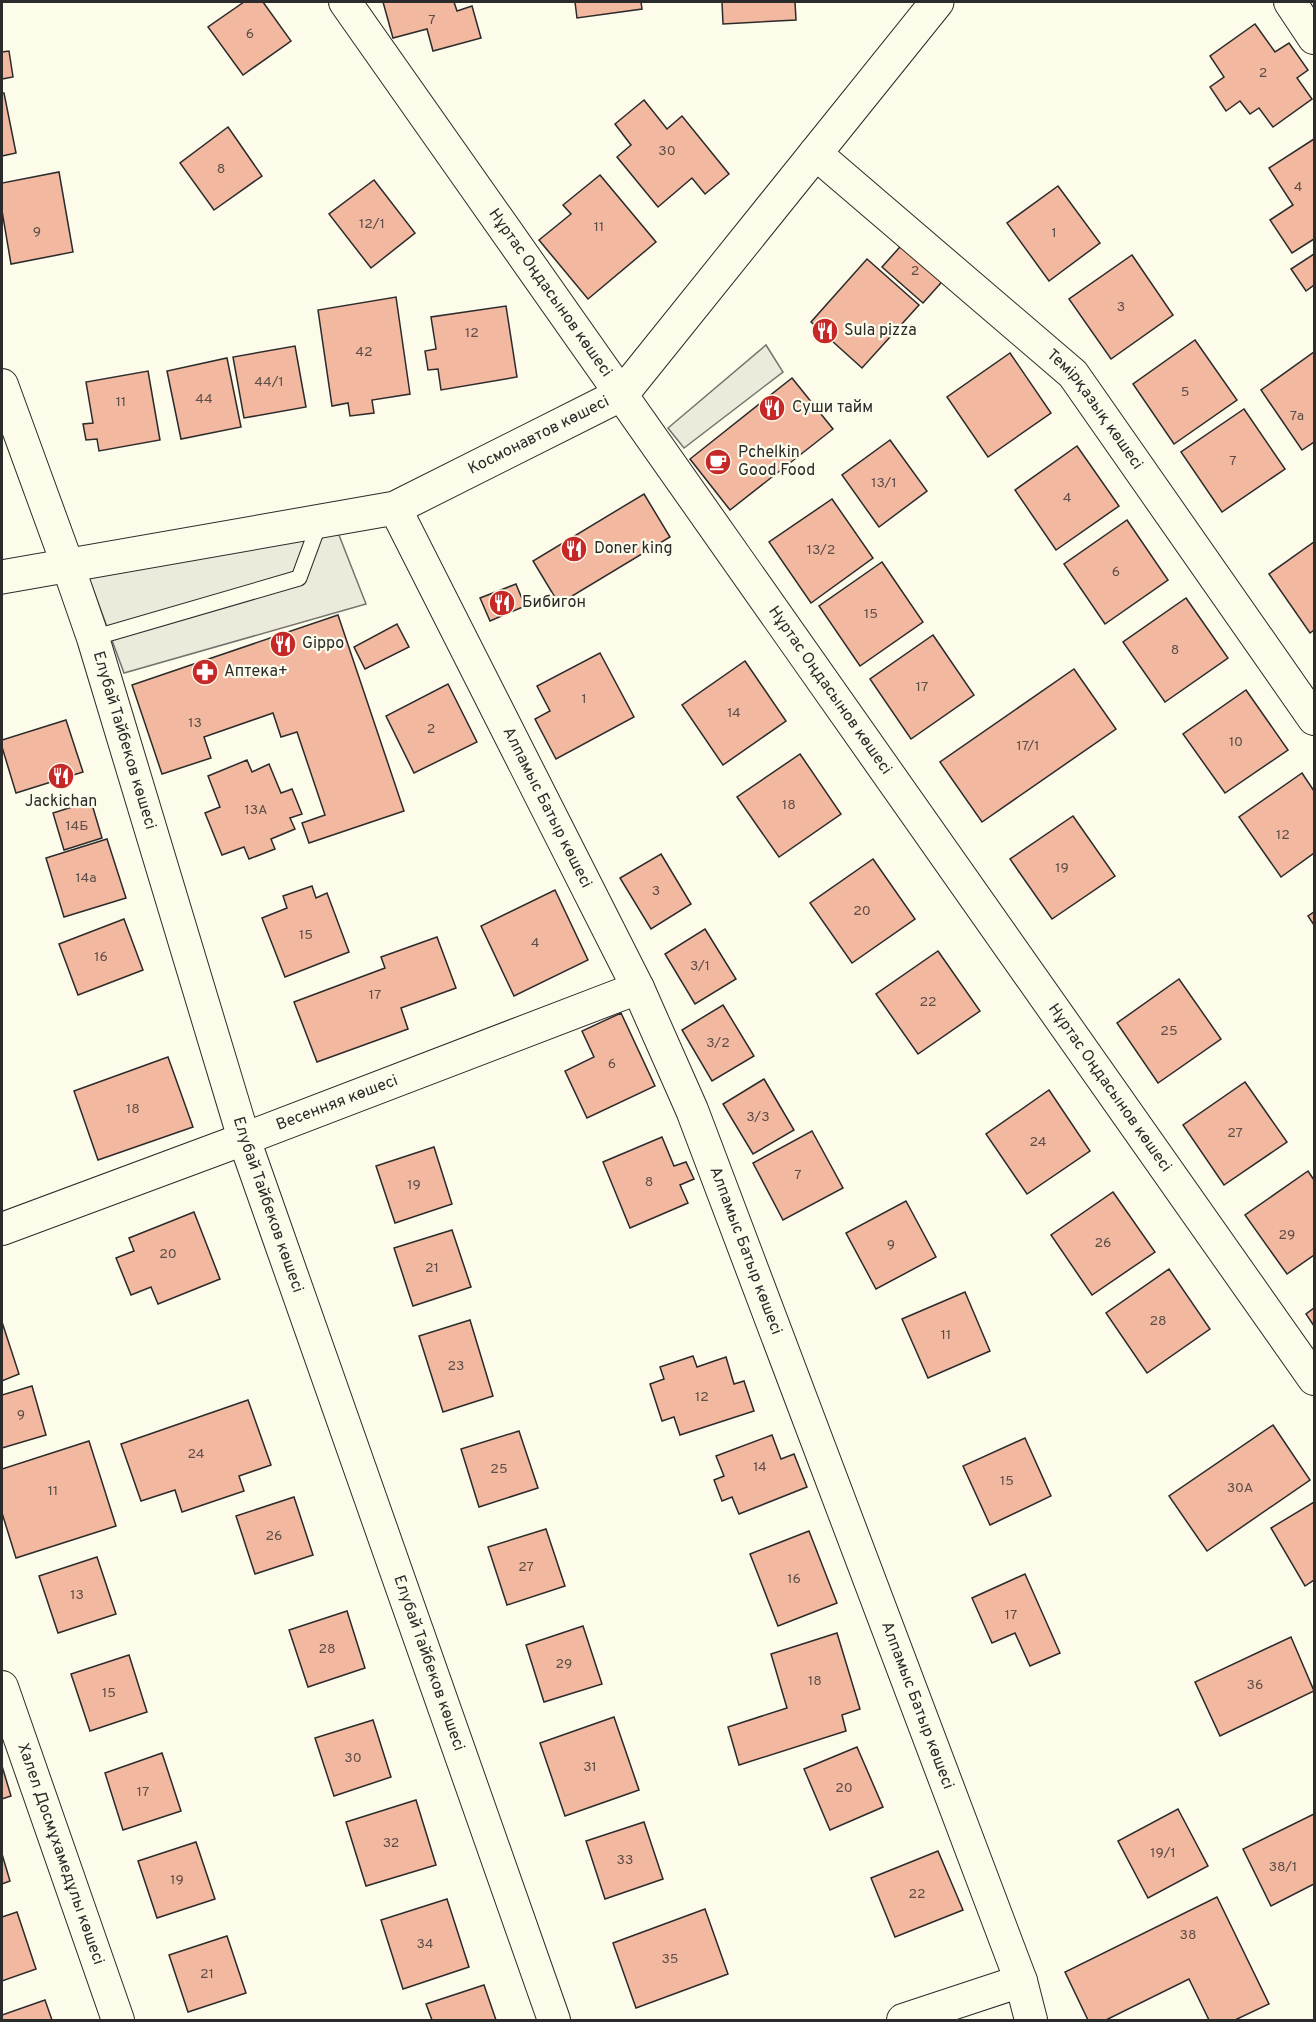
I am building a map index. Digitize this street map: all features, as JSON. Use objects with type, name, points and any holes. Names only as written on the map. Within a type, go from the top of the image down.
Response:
[{"type":"street","name":"Нұртас Оңдасынов көшесі","points":[[345,2],[1314,1379]]},
{"type":"street","name":"Космонавтов көшесі","points":[[2,577],[395,508],[622,394],[937,2]]},
{"type":"street","points":[[1290,2],[1314,38]]},
{"type":"street","name":"Темірқазық көшесі","points":[[815,153],[1073,374],[1314,719]]},
{"type":"street","name":"Елубай Тайбеков көшесі","points":[[2,385],[93,638],[244,1139],[554,2020]]},
{"type":"street","name":"Алпамыс Батыр көшесі","points":[[395,508],[638,988],[692,1110],[1021,1981],[1031,2020]]},
{"type":"street","name":"Весенняя көшесі","points":[[2,1229],[638,988]]},
{"type":"street","name":"Халел Досмұхамедұлы көшесі","points":[[2,1687],[118,2020]]},
{"type":"street","points":[[903,2020],[1021,1981]]},
{"type":"lane","points":[[93,638],[299,578],[320,521]]},
{"type":"shaded area","points":[[766,345],[783,372],[684,448],[668,428]]},
{"type":"shaded area","points":[[337,530],[366,604],[124,673],[88,575]]},
{"type":"building","points":[[244,2],[263,2],[291,41],[243,75],[208,27]]},
{"type":"building","points":[[383,2],[454,2],[457,11],[472,6],[481,38],[433,51],[427,29],[393,38]]},
{"type":"building","points":[[575,2],[641,2],[642,9],[577,18]]},
{"type":"building","points":[[722,2],[795,2],[796,20],[723,24]]},
{"type":"building","points":[[1255,24],[1275,52],[1289,43],[1308,70],[1297,78],[1312,99],[1273,127],[1259,108],[1250,114],[1240,101],[1226,111],[1210,87],[1224,77],[1210,56]]},
{"type":"building","points":[[9,51],[13,77],[2,79],[2,52]]},
{"type":"building","points":[[2,93],[4,93],[16,153],[2,156]]},
{"type":"building","points":[[644,100],[667,129],[682,116],[729,174],[705,194],[692,178],[658,207],[617,157],[631,145],[615,124]]},
{"type":"building","points":[[228,127],[262,176],[214,210],[180,163]]},
{"type":"building","points":[[1314,139],[1314,239],[1292,253],[1270,220],[1293,205],[1269,168]]},
{"type":"building","points":[[59,172],[73,252],[11,264],[2,211],[2,183]]},
{"type":"building","points":[[600,175],[656,242],[588,299],[539,240],[571,214],[563,205]]},
{"type":"building","points":[[374,180],[415,233],[371,268],[329,214]]},
{"type":"building","points":[[1058,186],[1100,243],[1049,281],[1007,223]]},
{"type":"building","points":[[907,239],[948,275],[923,303],[882,267]]},
{"type":"building","points":[[1314,254],[1314,285],[1306,291],[1291,269]]},
{"type":"building","points":[[1132,255],[1173,315],[1111,359],[1069,299]]},
{"type":"building","points":[[867,259],[919,305],[862,368],[811,322]]},
{"type":"building","points":[[396,297],[410,394],[372,400],[374,413],[350,416],[348,403],[332,406],[318,310]]},
{"type":"building","points":[[506,306],[517,377],[441,390],[438,369],[428,370],[425,351],[436,349],[431,317]]},
{"type":"building","points":[[1195,340],[1237,400],[1174,444],[1133,384]]},
{"type":"building","points":[[295,346],[306,407],[244,418],[233,357]]},
{"type":"building","points":[[1314,352],[1314,442],[1302,450],[1261,390]]},
{"type":"building","points":[[1010,353],[1051,413],[988,457],[947,397]]},
{"type":"building","points":[[227,358],[241,427],[181,439],[167,371]]},
{"type":"building","points":[[148,371],[160,440],[99,451],[97,439],[86,440],[83,424],[93,423],[86,382]]},
{"type":"building","points":[[792,378],[833,429],[730,510],[690,459]]},
{"type":"building","points":[[1244,409],[1285,469],[1222,512],[1181,452]]},
{"type":"building","points":[[890,440],[927,491],[879,527],[842,475]]},
{"type":"building","points":[[1077,446],[1119,506],[1056,550],[1015,490]]},
{"type":"building","points":[[644,494],[670,537],[559,604],[533,561]]},
{"type":"building","points":[[832,499],[873,558],[811,603],[769,542]]},
{"type":"building","points":[[1127,520],[1168,580],[1105,624],[1064,564]]},
{"type":"building","points":[[1314,542],[1314,630],[1310,633],[1269,574]]},
{"type":"building","points":[[882,562],[923,622],[860,666],[819,606]]},
{"type":"building","points":[[516,584],[525,606],[490,621],[480,598]]},
{"type":"building","points":[[1186,598],[1228,658],[1165,702],[1123,642]]},
{"type":"building","points":[[338,615],[404,811],[309,843],[302,823],[325,815],[297,732],[281,737],[273,713],[204,737],[211,758],[162,774],[132,685]]},
{"type":"building","points":[[397,624],[409,647],[365,669],[354,647]]},
{"type":"building","points":[[933,635],[974,695],[911,739],[870,679]]},
{"type":"building","points":[[600,653],[634,717],[556,759],[535,719],[550,711],[537,686]]},
{"type":"building","points":[[745,661],[786,721],[723,765],[682,705]]},
{"type":"building","points":[[1074,669],[1116,729],[982,822],[940,762]]},
{"type":"building","points":[[448,684],[477,742],[414,773],[386,716]]},
{"type":"building","points":[[1246,690],[1288,750],[1225,793],[1183,734]]},
{"type":"building","points":[[66,720],[83,772],[16,793],[2,740]]},
{"type":"building","points":[[800,754],[841,814],[779,857],[737,797]]},
{"type":"building","points":[[247,760],[252,772],[269,764],[281,793],[292,789],[302,814],[290,818],[295,829],[271,839],[275,849],[249,859],[244,847],[222,855],[205,813],[220,807],[208,776]]},
{"type":"building","points":[[1302,773],[1314,791],[1314,853],[1281,877],[1239,817]]},
{"type":"building","points":[[91,801],[102,838],[64,850],[53,813]]},
{"type":"building","points":[[1073,816],[1115,876],[1052,919],[1010,859]]},
{"type":"building","points":[[107,839],[126,898],[64,917],[46,858]]},
{"type":"building","points":[[661,854],[691,904],[651,929],[620,878]]},
{"type":"building","points":[[873,859],[915,919],[852,963],[810,903]]},
{"type":"building","points":[[312,886],[316,898],[327,893],[349,952],[285,977],[262,918],[287,908],[283,896]]},
{"type":"building","points":[[555,890],[588,960],[514,996],[481,926]]},
{"type":"building","points":[[1314,912],[1314,925],[1308,916]]},
{"type":"building","points":[[124,919],[143,970],[78,995],[59,944]]},
{"type":"building","points":[[705,929],[736,979],[695,1004],[665,954]]},
{"type":"building","points":[[437,937],[456,988],[401,1008],[408,1029],[317,1062],[294,1002],[385,968],[381,957]]},
{"type":"building","points":[[938,951],[980,1011],[918,1054],[876,994]]},
{"type":"building","points":[[1179,979],[1221,1039],[1158,1083],[1117,1023]]},
{"type":"building","points":[[723,1005],[754,1056],[712,1081],[682,1030]]},
{"type":"building","points":[[621,1013],[655,1086],[587,1118],[565,1071],[594,1057],[582,1031]]},
{"type":"building","points":[[168,1057],[193,1127],[98,1160],[74,1091]]},
{"type":"building","points":[[764,1079],[794,1130],[753,1154],[723,1104]]},
{"type":"building","points":[[1245,1082],[1287,1142],[1224,1185],[1183,1125]]},
{"type":"building","points":[[1049,1090],[1090,1151],[1027,1194],[986,1134]]},
{"type":"building","points":[[812,1131],[843,1188],[783,1220],[753,1163]]},
{"type":"building","points":[[662,1137],[674,1166],[686,1162],[694,1179],[680,1185],[688,1203],[630,1228],[603,1162]]},
{"type":"building","points":[[434,1147],[452,1204],[395,1223],[376,1166]]},
{"type":"building","points":[[1308,1171],[1314,1180],[1314,1255],[1287,1274],[1245,1215]]},
{"type":"building","points":[[1113,1192],[1155,1252],[1092,1295],[1051,1235]]},
{"type":"building","points":[[906,1201],[936,1257],[876,1289],[846,1233]]},
{"type":"building","points":[[194,1212],[220,1279],[158,1304],[151,1287],[131,1295],[116,1258],[134,1251],[129,1238]]},
{"type":"building","points":[[452,1230],[471,1287],[413,1306],[394,1248]]},
{"type":"building","points":[[1169,1269],[1210,1329],[1147,1373],[1106,1313]]},
{"type":"building","points":[[965,1292],[990,1351],[928,1378],[902,1319]]},
{"type":"building","points":[[1314,1308],[1314,1326],[1306,1314]]},
{"type":"building","points":[[470,1320],[493,1396],[443,1412],[419,1336]]},
{"type":"building","points":[[2,1322],[19,1374],[2,1381]]},
{"type":"building","points":[[693,1356],[697,1367],[726,1357],[734,1384],[744,1381],[754,1411],[680,1435],[674,1417],[662,1421],[650,1384],[664,1379],[660,1367]]},
{"type":"building","points":[[32,1386],[46,1435],[2,1448],[2,1395]]},
{"type":"building","points":[[248,1400],[271,1465],[239,1476],[244,1491],[182,1512],[175,1490],[141,1501],[121,1444]]},
{"type":"building","points":[[1273,1425],[1310,1480],[1207,1551],[1169,1496]]},
{"type":"building","points":[[519,1431],[538,1488],[479,1507],[461,1449]]},
{"type":"building","points":[[772,1435],[781,1459],[794,1454],[807,1487],[739,1514],[732,1497],[722,1501],[714,1480],[724,1476],[716,1456]]},
{"type":"building","points":[[1025,1438],[1051,1496],[990,1525],[963,1466]]},
{"type":"building","points":[[89,1441],[116,1526],[16,1558],[2,1513],[2,1469]]},
{"type":"building","points":[[294,1497],[313,1555],[255,1574],[236,1516]]},
{"type":"building","points":[[1314,1502],[1314,1580],[1305,1586],[1271,1528]]},
{"type":"building","points":[[546,1529],[565,1586],[507,1605],[488,1547]]},
{"type":"building","points":[[809,1531],[837,1603],[778,1626],[750,1554]]},
{"type":"building","points":[[97,1557],[116,1614],[58,1633],[39,1576]]},
{"type":"building","points":[[1025,1574],[1060,1653],[1030,1666],[1015,1633],[992,1643],[972,1598]]},
{"type":"building","points":[[347,1611],[365,1668],[308,1687],[289,1630]]},
{"type":"building","points":[[583,1626],[602,1684],[544,1702],[526,1645]]},
{"type":"building","points":[[837,1633],[860,1709],[842,1715],[846,1731],[739,1765],[728,1727],[787,1708],[771,1654]]},
{"type":"building","points":[[1291,1637],[1314,1691],[1220,1736],[1195,1682]]},
{"type":"building","points":[[129,1655],[147,1712],[90,1731],[71,1674]]},
{"type":"building","points":[[614,1717],[639,1790],[565,1816],[540,1743]]},
{"type":"building","points":[[373,1720],[391,1777],[334,1796],[315,1738]]},
{"type":"building","points":[[857,1747],[883,1807],[830,1830],[804,1769]]},
{"type":"building","points":[[162,1753],[181,1811],[123,1830],[105,1773]]},
{"type":"building","points":[[2,1766],[11,1796],[2,1799]]},
{"type":"building","points":[[416,1800],[436,1865],[366,1886],[346,1822]]},
{"type":"building","points":[[1178,1809],[1208,1866],[1148,1898],[1118,1841]]},
{"type":"building","points":[[1314,1814],[1314,1884],[1271,1906],[1243,1849]]},
{"type":"building","points":[[644,1822],[663,1879],[605,1899],[586,1841]]},
{"type":"building","points":[[196,1842],[215,1899],[157,1918],[138,1861]]},
{"type":"building","points":[[938,1851],[963,1910],[895,1937],[871,1878]]},
{"type":"building","points":[[2,1854],[10,1881],[2,1884]]},
{"type":"building","points":[[1217,1897],[1269,2004],[1235,2020],[1209,2020],[1189,1979],[1106,2020],[1088,2020],[1065,1972]]},
{"type":"building","points":[[447,1899],[469,1967],[403,1989],[381,1920]]},
{"type":"building","points":[[705,1909],[728,1974],[636,2008],[613,1943]]},
{"type":"building","points":[[17,1912],[36,1969],[2,1981],[2,1917]]},
{"type":"building","points":[[227,1936],[246,1993],[188,2012],[169,1955]]},
{"type":"building","points":[[484,1985],[496,2020],[432,2020],[426,2004]]},
{"type":"building","points":[[45,2000],[52,2020],[2,2020],[2,2015]]},
{"type":"place","name":"Sula pizza","points":[[825,331]]},
{"type":"place","name":"Суши тайм","points":[[772,408]]},
{"type":"place","name":"Pchelkin Good Food","points":[[718,462]]},
{"type":"place","name":"Doner king","points":[[574,549]]},
{"type":"place","name":"Бибигон","points":[[502,603]]},
{"type":"place","name":"Gippo","points":[[283,644]]},
{"type":"place","name":"Аптека+","points":[[205,672]]},
{"type":"place","name":"Jackichan","points":[[61,776]]}]
